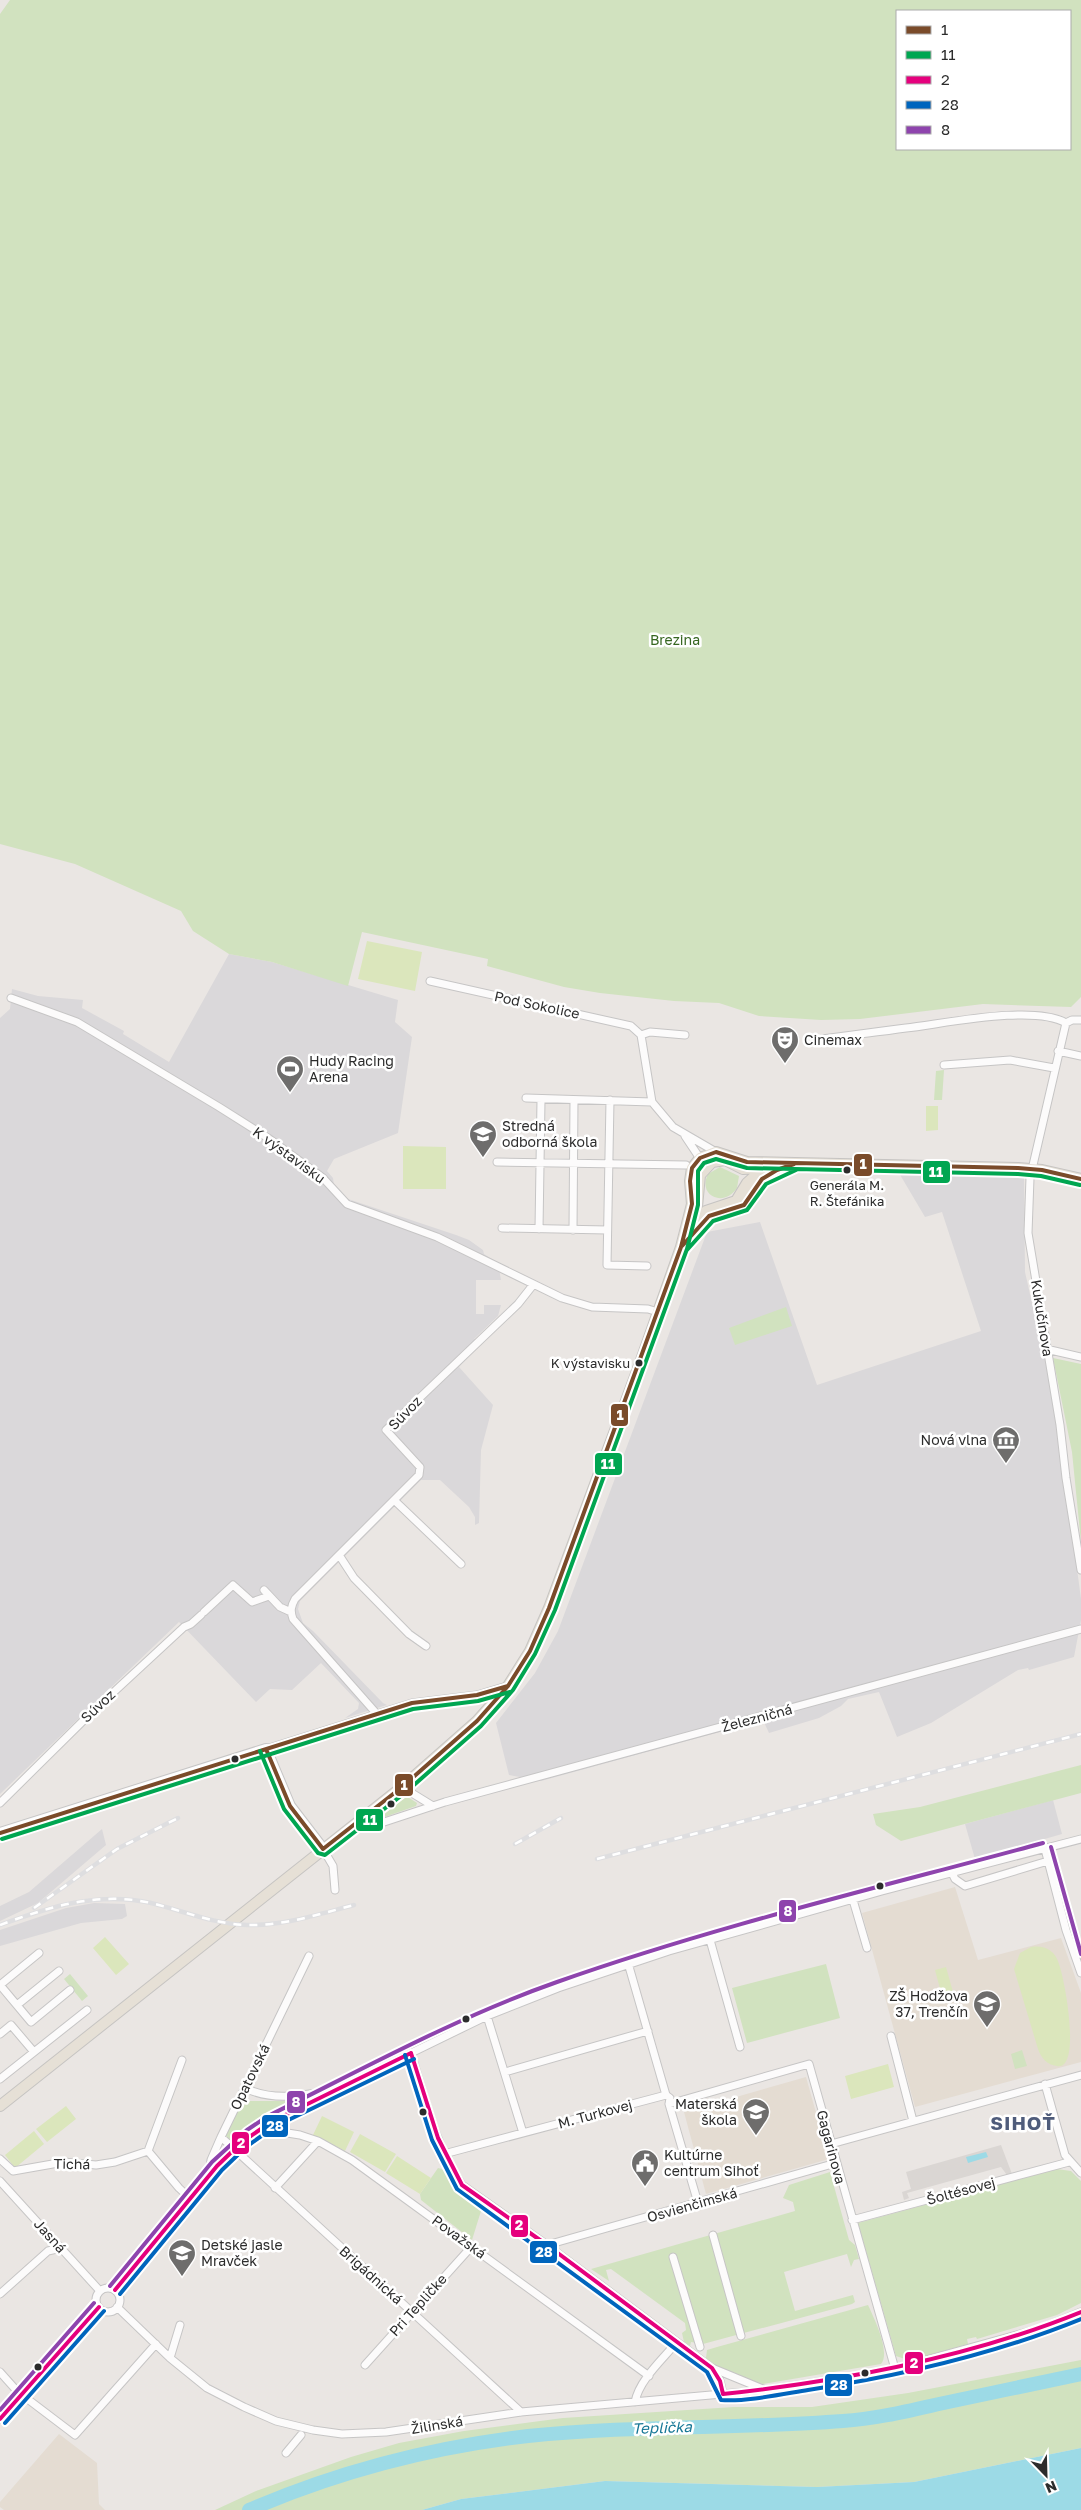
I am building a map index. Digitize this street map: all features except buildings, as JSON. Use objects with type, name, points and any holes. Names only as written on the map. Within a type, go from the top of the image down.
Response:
[{"type":"main road","points":[[688,1231],[692,1204],[690,1181],[696,1164],[716,1152],[747,1162],[778,1166]]},
{"type":"main road","points":[[734,1158],[742,1169],[747,1183]]},
{"type":"main road","points":[[696,1164],[724,1160],[742,1169],[796,1164],[1032,1169],[1081,1179]]},
{"type":"main road","points":[[0,2106],[349,1830],[476,1722],[508,1686],[530,1651],[549,1608],[697,1208],[700,1175],[696,1164]]},
{"type":"main road","points":[[688,1231],[711,1208],[736,1201],[747,1183],[756,1175],[778,1166]]},
{"type":"main road","points":[[688,1231],[709,1216],[744,1205],[754,1187],[778,1166]]},
{"type":"main road","points":[[699,1188],[706,1200],[718,1206],[736,1209]]},
{"type":"street","name":"Pod Sokolice","points":[[430,982],[631,1026],[641,1035]]},
{"type":"street","name":"K výstavisku","points":[[11,998],[77,1022],[219,1107],[268,1138],[323,1178],[346,1204],[437,1237],[533,1285],[582,1305],[601,1308],[648,1309],[658,1312]]},
{"type":"street","points":[[822,1039],[967,1019],[1012,1015],[1059,1019],[1066,1023],[1072,1020],[1081,1020]]},
{"type":"street","name":"Kukučínova","points":[[1066,1023],[1032,1169],[1028,1233],[1060,1425],[1066,1478],[1081,1570]]},
{"type":"street","points":[[685,1035],[650,1032],[641,1035],[652,1102],[673,1127],[685,1136],[716,1152]]},
{"type":"street","points":[[1058,1051],[1081,1056]]},
{"type":"street","points":[[944,1065],[1010,1060],[1054,1068]]},
{"type":"street","points":[[526,1098],[541,1100],[652,1102]]},
{"type":"street","points":[[539,1229],[541,1100]]},
{"type":"street","points":[[573,1230],[574,1100]]},
{"type":"street","points":[[610,1100],[607,1265],[647,1266]]},
{"type":"street","points":[[498,1162],[696,1164],[693,1148],[685,1136]]},
{"type":"street","points":[[502,1228],[607,1230]]},
{"type":"street","name":"Súvoz","points":[[291,1612],[295,1599],[419,1475],[420,1467],[386,1430],[518,1304],[533,1285]]},
{"type":"street","points":[[1046,1348],[1081,1357]]},
{"type":"street","points":[[394,1500],[461,1564]]},
{"type":"street","points":[[338,1555],[354,1578],[409,1634],[426,1646]]},
{"type":"street","name":"Súvoz","points":[[0,1803],[90,1714],[184,1627],[191,1624],[233,1585],[252,1602],[269,1596]]},
{"type":"street","points":[[264,1590],[280,1607],[291,1612],[293,1619],[376,1713]]},
{"type":"street","name":"Železničná","points":[[349,1830],[366,1828],[433,1806],[1081,1629]]},
{"type":"street","points":[[0,1833],[266,1750],[376,1713],[423,1700],[471,1696],[508,1686]]},
{"type":"street","points":[[266,1750],[290,1806],[323,1849],[333,1866],[335,1890]]},
{"type":"street","points":[[402,1786],[433,1806]]},
{"type":"street","points":[[208,2177],[233,2150],[271,2122],[487,2016],[541,1994],[628,1963],[1081,1839]]},
{"type":"street","points":[[1044,1849],[1066,1930],[1081,1973]]},
{"type":"street","points":[[952,1873],[955,1879],[965,1886],[1048,1861]]},
{"type":"street","points":[[853,1900],[867,1948]]},
{"type":"street","points":[[710,1940],[740,2047]]},
{"type":"street","points":[[39,1953],[0,1985],[31,2022],[70,1990]]},
{"type":"street","name":"Opatovská","points":[[115,2290],[192,2200],[208,2177],[211,2160],[221,2137],[309,1956]]},
{"type":"street","points":[[628,1963],[666,2095],[670,2098],[669,2104],[698,2203]]},
{"type":"street","points":[[17,2005],[59,1971]]},
{"type":"street","points":[[0,2079],[87,2010]]},
{"type":"street","points":[[487,2016],[523,2133]]},
{"type":"street","points":[[0,2034],[12,2025],[34,2052]]},
{"type":"street","points":[[505,2072],[648,2031]]},
{"type":"street","points":[[891,2036],[913,2121]]},
{"type":"street","points":[[412,2053],[444,2154],[462,2185],[547,2245],[712,2368],[766,2390],[895,2369],[1042,2328],[1081,2312]]},
{"type":"street","points":[[182,2060],[148,2151],[174,2184],[192,2200]]},
{"type":"street","name":"Gagarinova","points":[[669,2104],[809,2064],[895,2369]]},
{"type":"street","points":[[831,2144],[1081,2075]]},
{"type":"street","points":[[1045,2084],[1065,2155],[1081,2174]]},
{"type":"street","points":[[245,2088],[260,2096],[285,2096],[335,2090]]},
{"type":"street","name":"M. Turkovej","points":[[444,2154],[666,2095]]},
{"type":"street","name":"Považská","points":[[282,2132],[318,2141],[352,2160],[649,2376]]},
{"type":"street","name":"Brigádnická","points":[[221,2137],[521,2412]]},
{"type":"street","points":[[275,2188],[318,2141]]},
{"type":"street","name":"Tichá","points":[[0,2159],[13,2171],[64,2162],[96,2165],[115,2162],[148,2151]]},
{"type":"street","name":"Šoltésovej","points":[[852,2220],[1069,2162]]},
{"type":"street","name":"Osvienčimská","points":[[547,2245],[836,2164]]},
{"type":"street","name":"Jasná","points":[[0,2181],[100,2291]]},
{"type":"street","points":[[713,2235],[741,2336]]},
{"type":"street","name":"Pri Tepličke","points":[[365,2365],[472,2246]]},
{"type":"street","points":[[0,2294],[51,2249],[61,2248]]},
{"type":"street","points":[[674,2257],[700,2348]]},
{"type":"street","points":[[107,2288],[115,2290],[120,2300],[117,2307],[108,2312],[99,2307],[96,2297],[100,2291],[107,2288]]},
{"type":"street","points":[[0,2419],[99,2307]]},
{"type":"street","name":"Žilinská","points":[[117,2307],[170,2358],[207,2388],[276,2421],[313,2430],[342,2434],[386,2432],[521,2412],[766,2390]]},
{"type":"street","points":[[170,2358],[180,2325]]},
{"type":"street","points":[[635,2402],[636,2395],[649,2376],[676,2343]]},
{"type":"street","points":[[0,2372],[21,2394],[75,2435],[156,2344]]},
{"type":"street","points":[[712,2368],[720,2381],[723,2394]]},
{"type":"street","points":[[286,2453],[301,2435]]},
{"type":"shaded area","points":[[229,954],[272,962],[398,1000],[395,1022],[412,1037],[398,1133],[334,1159],[327,1171],[333,1178],[334,1185],[348,1199],[469,1240],[483,1250],[484,1254],[498,1263],[501,1280],[476,1280],[476,1314],[484,1314],[484,1305],[501,1305],[498,1316],[474,1339],[481,1339],[477,1348],[459,1367],[493,1405],[481,1450],[479,1523],[475,1525],[475,1517],[469,1507],[440,1480],[421,1480],[300,1601],[298,1609],[303,1623],[387,1705],[345,1718],[358,1709],[359,1703],[321,1663],[292,1690],[270,1689],[256,1702],[179,1622],[0,1794],[0,1018],[10,1009],[12,989],[38,996],[83,1000],[82,1008],[124,1031],[123,1034],[169,1062]]},
{"type":"shaded area","points":[[899,1173],[1024,1177],[1025,1272],[1056,1410],[1081,1599],[1081,1620],[1074,1657],[1029,1670],[1028,1668],[1018,1670],[931,1723],[897,1737],[879,1692],[848,1699],[841,1706],[819,1718],[769,1733],[763,1720],[541,1781],[509,1775],[496,1723],[535,1673],[558,1631],[707,1232],[760,1222],[817,1385],[981,1331],[942,1212],[925,1217]]},
{"type":"shaded area","points":[[1053,1800],[1062,1834],[975,1859],[965,1824]]},
{"type":"shaded area","points":[[102,1829],[106,1845],[38,1903],[0,1921],[0,1906],[29,1892]]},
{"type":"shaded area","name":"ZŠ Hodžova 37, Trenčín","points":[[955,1887],[978,1960],[1061,1938],[1081,1993],[1081,2062],[915,2107],[862,1913]]},
{"type":"shaded area","points":[[94,1903],[125,1904],[127,1916],[122,1919],[81,1923],[0,1946],[0,1930],[66,1908]]},
{"type":"shaded area","name":"Materská škola","points":[[806,2077],[829,2159],[706,2194],[684,2112]]},
{"type":"shaded area","points":[[1001,2145],[1012,2174],[1007,2175],[1001,2167],[907,2193],[909,2198],[904,2200],[902,2192],[911,2189],[906,2172]]},
{"type":"shaded area","points":[[59,2434],[97,2463],[99,2504],[105,2510],[4,2510],[0,2507],[0,2502]]},
{"type":"green space","name":"Brezina","points":[[10,0],[1081,0],[1081,997],[1071,1007],[983,1004],[860,1019],[821,1020],[759,1016],[719,1003],[674,1001],[564,987],[487,966],[488,959],[362,932],[348,986],[272,962],[229,954],[193,931],[181,911],[75,864],[0,844],[0,14]]},
{"type":"green space","points":[[367,941],[422,952],[415,991],[358,979]]},
{"type":"green space","points":[[944,1070],[942,1100],[934,1100],[936,1071]]},
{"type":"green space","points":[[926,1106],[938,1106],[938,1130],[926,1131]]},
{"type":"green space","points":[[403,1146],[446,1147],[446,1189],[403,1189]]},
{"type":"green space","points":[[720,1167],[739,1176],[737,1188],[732,1194],[719,1198],[709,1193],[706,1188],[706,1182],[708,1174]]},
{"type":"green space","points":[[786,1307],[792,1326],[735,1345],[729,1328]]},
{"type":"green space","points":[[1053,1358],[1081,1364],[1081,1542],[1072,1452]]},
{"type":"green space","points":[[1081,1765],[1081,1793],[901,1841],[876,1825],[873,1814],[920,1807]]},
{"type":"green space","points":[[403,1794],[417,1803],[416,1806],[376,1820]]},
{"type":"green space","points":[[105,1937],[129,1964],[116,1975],[93,1948]]},
{"type":"green space","points":[[1031,1947],[1045,1948],[1052,1952],[1057,1959],[1062,1974],[1068,2006],[1070,2041],[1068,2055],[1064,2064],[1057,2066],[1047,2063],[1039,2052],[1014,1969],[1020,1953]]},
{"type":"green space","points":[[826,1964],[840,2018],[747,2043],[732,1988]]},
{"type":"green space","points":[[946,1967],[953,1992],[942,1996],[935,1970]]},
{"type":"green space","points":[[70,1974],[88,1996],[82,2001],[64,1979]]},
{"type":"green space","points":[[1022,2050],[1027,2066],[1015,2069],[1011,2054]]},
{"type":"green space","points":[[888,2064],[894,2087],[851,2099],[845,2076]]},
{"type":"green space","points":[[250,2101],[298,2101],[257,2123],[232,2142],[225,2135],[237,2111]]},
{"type":"green space","points":[[66,2106],[76,2119],[47,2142],[36,2129]]},
{"type":"green space","points":[[322,2116],[354,2132],[345,2151],[313,2135]]},
{"type":"green space","points":[[34,2131],[44,2144],[15,2168],[5,2155]]},
{"type":"green space","points":[[360,2134],[396,2154],[385,2172],[350,2152]]},
{"type":"green space","points":[[397,2156],[431,2178],[420,2194],[386,2173]]},
{"type":"green space","points":[[438,2168],[442,2169],[459,2192],[481,2211],[472,2240],[421,2200],[420,2194]]},
{"type":"green space","points":[[1057,2169],[1071,2171],[1081,2181],[1081,2303],[1057,2315],[977,2339],[976,2337],[967,2339],[968,2344],[912,2360],[912,2355],[904,2357],[905,2359],[896,2356],[858,2223]]},
{"type":"green space","points":[[830,2172],[849,2240],[855,2245],[859,2259],[854,2260],[851,2267],[847,2254],[784,2272],[795,2311],[853,2295],[855,2302],[852,2304],[703,2344],[691,2342],[690,2346],[684,2342],[682,2333],[686,2330],[685,2323],[611,2269],[606,2270],[609,2281],[591,2269],[795,2211],[793,2202],[783,2198],[789,2185]]},
{"type":"green space","points":[[868,2305],[883,2343],[884,2359],[881,2364],[763,2384],[739,2378],[725,2369],[721,2370],[706,2358],[707,2350]]},
{"type":"green space","points":[[1081,2360],[1081,2448],[914,2482],[817,2487],[605,2481],[461,2499],[422,2510],[215,2510],[256,2491],[351,2457],[399,2443],[464,2431],[563,2418],[734,2407],[812,2407],[908,2393]]},
{"type":"water","points":[[986,2152],[988,2157],[968,2163],[966,2157]]},
{"type":"water","points":[[1081,2448],[1081,2510],[422,2510],[461,2499],[605,2481],[817,2487],[914,2482]]},
{"type":"waterway","name":"Teplička","points":[[249,2510],[316,2484],[386,2463],[421,2454],[492,2441],[528,2436],[606,2430],[855,2420],[879,2417],[1081,2374]]},
{"type":"railway","points":[[597,1859],[1081,1734]]},
{"type":"railway","points":[[34,1908],[117,1849],[178,1818]]},
{"type":"railway","points":[[515,1844],[561,1818]]},
{"type":"railway","points":[[0,1925],[55,1907],[93,1900],[112,1899],[151,1903],[210,1920],[247,1925],[274,1924],[315,1916],[354,1905]]},
{"type":"transit line","name":"1","points":[[266,1749],[290,1806],[323,1849],[402,1787],[477,1721],[508,1686],[530,1651],[549,1608],[681,1247],[692,1204],[690,1181],[692,1168],[700,1158],[716,1152],[747,1162],[1018,1168],[1042,1170],[1081,1179]]},
{"type":"transit line","name":"11","points":[[260,1751],[284,1809],[318,1853],[325,1855],[406,1792],[481,1726],[513,1690],[535,1654],[555,1610],[687,1249],[698,1205],[698,1171],[704,1163],[716,1159],[747,1168],[1018,1174],[1041,1176],[1080,1185]]},
{"type":"transit line","name":"1","points":[[682,1246],[709,1216],[744,1205],[762,1179],[777,1170],[794,1164]]},
{"type":"transit line","name":"11","points":[[687,1250],[713,1221],[747,1210],[766,1184],[796,1170]]},
{"type":"transit line","name":"1","points":[[0,1833],[412,1703],[477,1695],[508,1686]]},
{"type":"transit line","name":"11","points":[[2,1839],[413,1709],[478,1701],[510,1692]]},
{"type":"transit line","name":"8","points":[[110,2286],[212,2162],[247,2130],[268,2116],[447,2027],[557,1982],[677,1943],[799,1908],[1043,1843]]},
{"type":"transit line","name":"8","points":[[1051,1847],[1081,1954]]},
{"type":"transit line","name":"2","points":[[411,2053],[438,2138],[462,2185],[547,2245],[712,2368],[720,2381],[723,2394],[814,2382],[950,2355],[1038,2328],[1081,2312]]},
{"type":"transit line","name":"2","points":[[115,2290],[217,2166],[242,2142],[271,2122],[411,2053]]},
{"type":"transit line","name":"28","points":[[405,2055],[432,2140],[457,2189],[707,2372],[721,2400],[741,2400],[776,2395],[912,2371],[1015,2343],[1081,2319]]},
{"type":"transit line","name":"28","points":[[120,2294],[222,2170],[246,2147],[274,2127],[414,2059]]},
{"type":"transit line","name":"8","points":[[0,2410],[94,2303]]},
{"type":"transit line","name":"2","points":[[0,2419],[99,2307]]},
{"type":"transit line","name":"28","points":[[5,2423],[104,2311]]},
{"type":"place","name":"Cinemax","points":[[785,1064]]},
{"type":"place","name":"Hudy Racing Arena","points":[[290,1093]]},
{"type":"place","name":"Stredná odborná škola","points":[[483,1158]]},
{"type":"place","name":"Generála M. R. Štefánika","points":[[847,1170]]},
{"type":"place","name":"K výstavisku","points":[[639,1363]]},
{"type":"place","name":"Nová vlna","points":[[1006,1464]]},
{"type":"place","name":"ZŠ Hodžova 37, Trenčín","points":[[987,2028]]},
{"type":"place","name":"Materská škola","points":[[756,2136]]},
{"type":"place","name":"Kultúrne centrum Sihoť","points":[[645,2187]]},
{"type":"place","name":"Detské jasle Mravček","points":[[182,2277]]},
{"type":"district","name":"SIHOŤ","points":[[1023,2123]]}]
